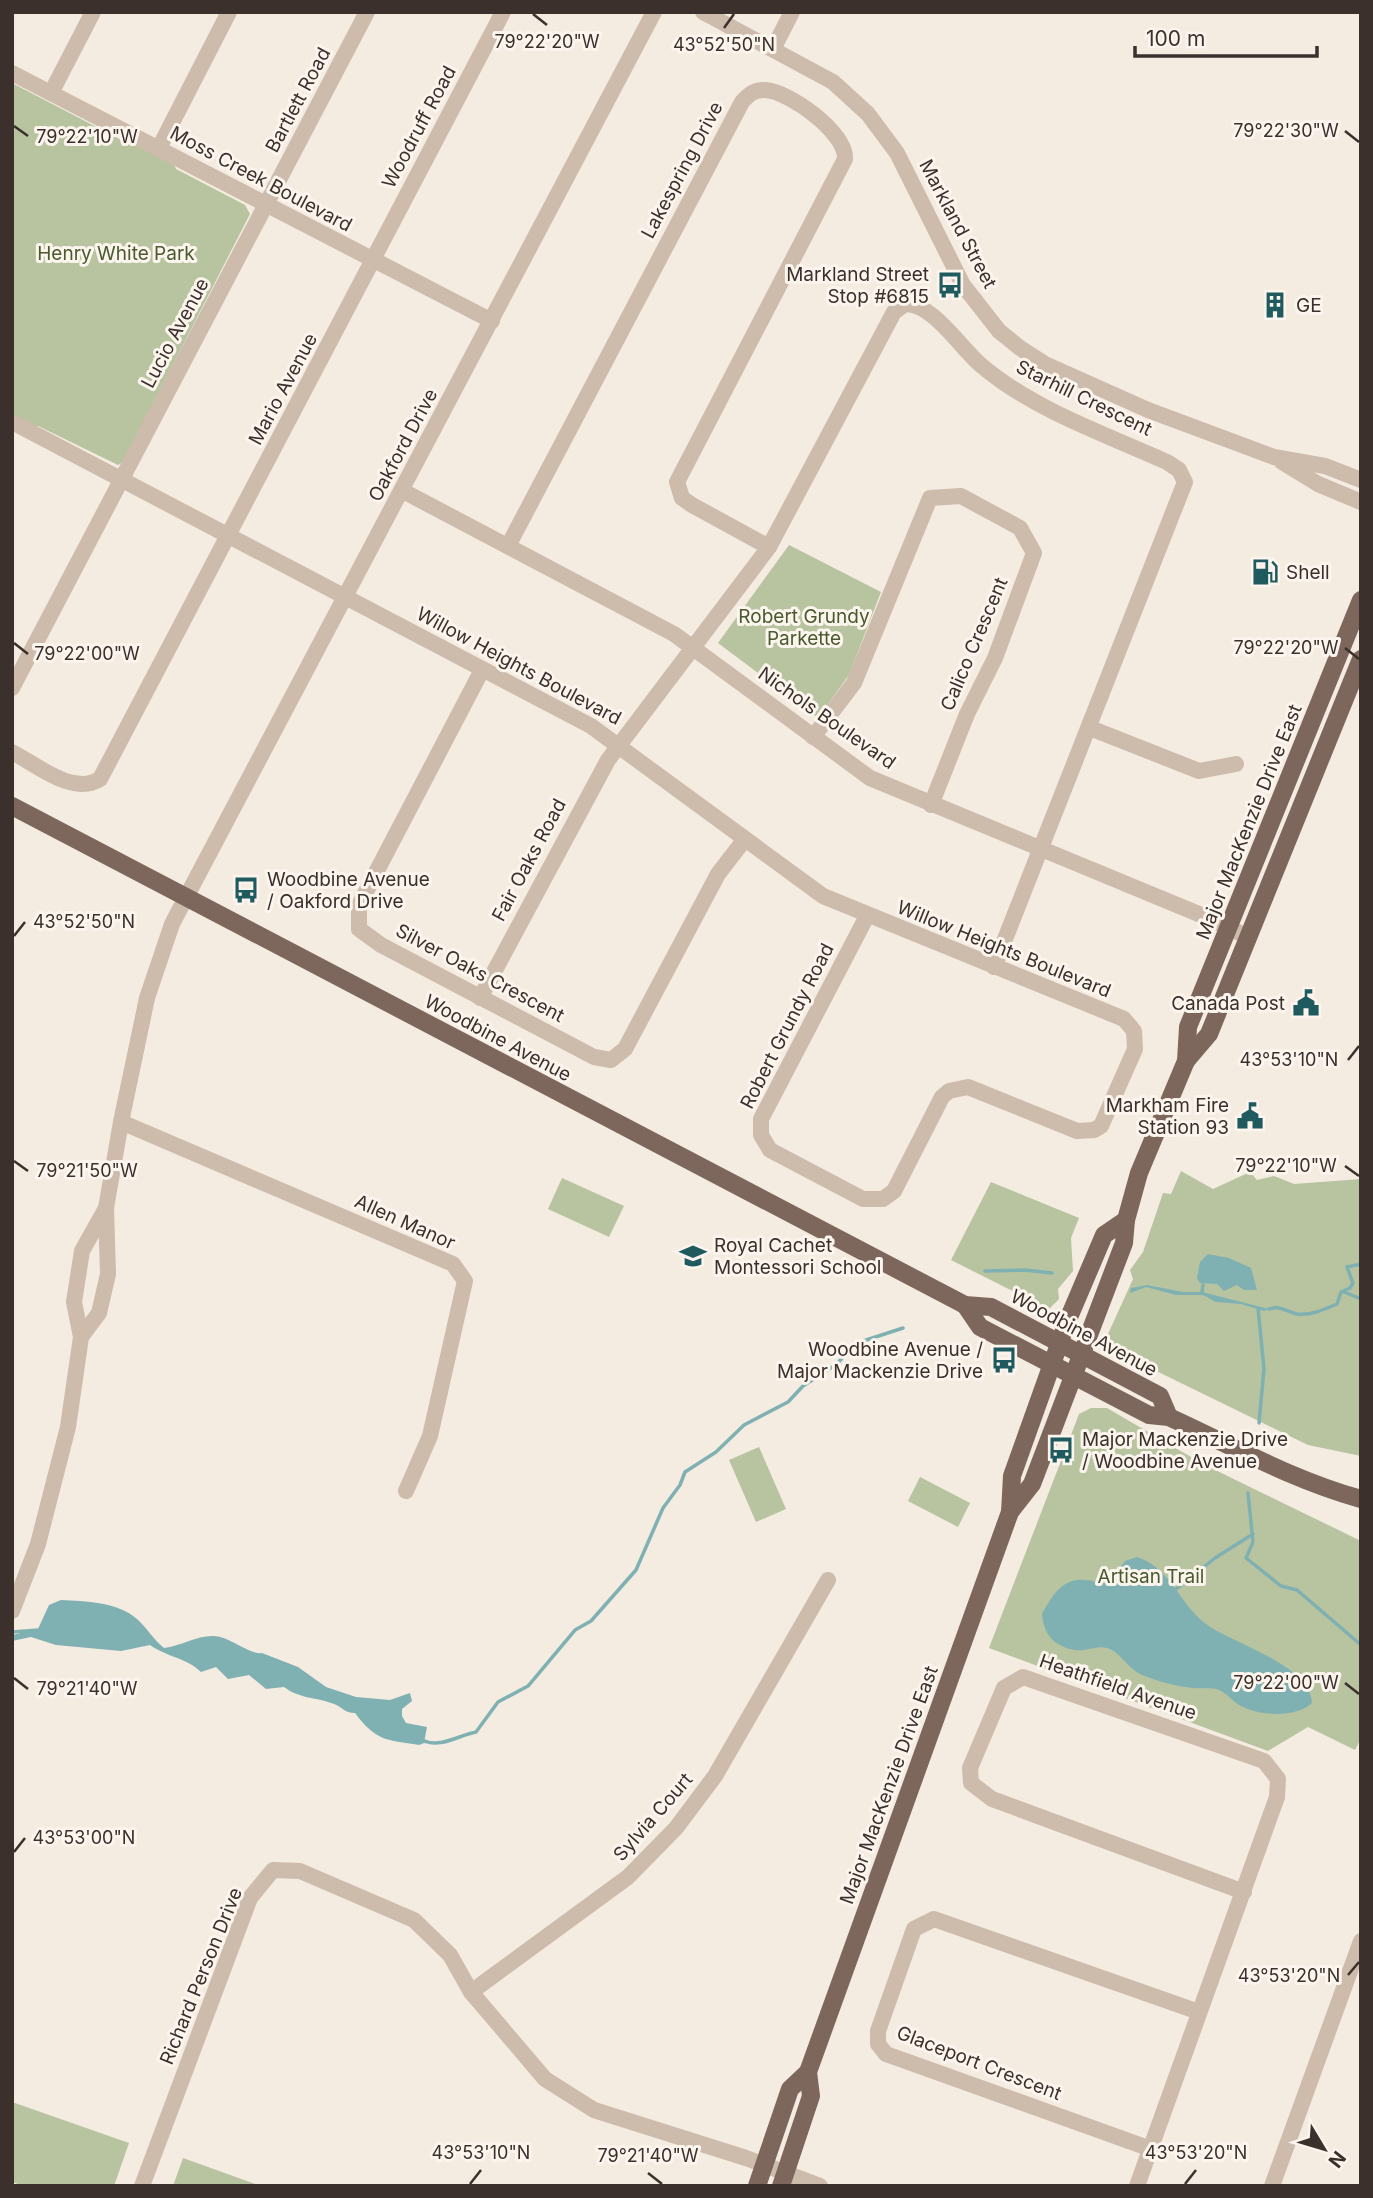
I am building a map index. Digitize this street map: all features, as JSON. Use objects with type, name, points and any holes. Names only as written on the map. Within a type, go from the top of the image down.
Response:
[{"type":"main road","name":"Major MacKenzie Drive East","points":[[1186,1061],[1188,1027],[1361,600]]},
{"type":"main road","name":"Major MacKenzie Drive East","points":[[1010,1512],[1032,1484],[1124,1244],[1126,1220],[1139,1173],[1186,1061],[1209,1034],[1361,659]]},
{"type":"main road","name":"Woodbine Avenue","points":[[12,806],[965,1305],[990,1307],[1160,1396],[1168,1417]]},
{"type":"main road","name":"Major MacKenzie Drive East","points":[[757,2186],[790,2089],[808,2071],[1010,1512],[1012,1476],[1059,1344],[1104,1235],[1126,1220]]},
{"type":"main road","name":"Woodbine Avenue","points":[[965,1305],[980,1326],[1149,1415],[1168,1417],[1278,1469],[1361,1499]]},
{"type":"main road","name":"Major MacKenzie Drive East","points":[[783,2179],[811,2096],[808,2071]]},
{"type":"street","points":[[51,93],[93,12]]},
{"type":"street","points":[[159,148],[229,12]]},
{"type":"street","name":"Bartlett Road","points":[[265,206],[368,12]]},
{"type":"street","name":"Woodruff Road","points":[[373,262],[503,12]]},
{"type":"street","name":"Oakford Drive","points":[[106,1208],[121,1122],[148,998],[172,925],[654,12]]},
{"type":"street","name":"Markland Street","points":[[703,12],[832,82],[868,114],[897,153],[962,285],[999,331],[1045,365],[1274,457],[1318,484],[1361,502]]},
{"type":"street","points":[[772,49],[792,12]]},
{"type":"street","name":"Moss Creek Boulevard","points":[[12,73],[373,262],[492,321]]},
{"type":"street","name":"Lakespring Drive","points":[[508,546],[742,102],[753,92],[768,90],[818,118],[842,142],[845,159],[677,482],[682,498],[769,547]]},
{"type":"street","name":"Lucio Avenue","points":[[12,688],[265,206]]},
{"type":"street","name":"Mario Avenue","points":[[12,752],[75,785],[90,785],[100,779],[373,262]]},
{"type":"street","name":"Starhill Crescent","points":[[620,745],[769,547],[894,312],[905,304],[926,310],[978,363],[1012,389],[1167,461],[1179,470],[1185,482],[994,967]]},
{"type":"street","name":"Willow Heights Boulevard","points":[[13,423],[591,726],[811,889],[867,916],[1124,1019],[1130,1024],[1137,1040]]},
{"type":"street","name":"Markland Street","points":[[1274,457],[1325,466],[1361,480]]},
{"type":"street","name":"Nichols Boulevard","points":[[403,491],[662,627],[870,778],[1248,937]]},
{"type":"street","name":"Calico Crescent","points":[[813,737],[853,683],[930,498],[961,496],[1020,528],[1034,553],[995,658],[967,714],[931,805]]},
{"type":"street","name":"Silver Oaks Crescent","points":[[482,670],[365,893],[357,918],[359,929],[381,945],[603,1061],[619,1056],[718,874],[745,839]]},
{"type":"street","points":[[1090,728],[1199,771],[1236,764]]},
{"type":"street","name":"Fair Oaks Road","points":[[480,998],[588,794],[620,745]]},
{"type":"street","name":"Robert Grundy Road","points":[[867,916],[761,1119],[760,1127],[763,1142],[770,1150],[863,1199],[883,1199],[894,1191],[942,1097],[959,1088],[977,1090],[1077,1131],[1094,1130],[1106,1118],[1137,1040]]},
{"type":"street","name":"Allen Manor","points":[[121,1122],[453,1264],[465,1281],[430,1436],[405,1491]]},
{"type":"street","points":[[12,1611],[38,1544],[68,1427],[81,1337],[74,1302],[82,1251],[106,1208]]},
{"type":"street","points":[[81,1337],[99,1313],[108,1274],[106,1208]]},
{"type":"street","name":"Sylvia Court","points":[[471,1992],[628,1878],[676,1828],[715,1776],[828,1580]]},
{"type":"street","name":"Heathfield Avenue","points":[[1137,2186],[1244,1892],[1277,1797],[1278,1779],[1264,1761],[1023,1677],[1004,1688],[970,1768],[971,1783],[978,1790],[992,1799],[1244,1892]]},
{"type":"street","name":"Richard Person Drive","points":[[142,2186],[250,1898],[273,1870],[300,1871],[414,1920],[450,1955],[471,1992],[545,2079],[594,2110],[764,2164],[783,2179],[820,2186]]},
{"type":"street","name":"Glaceport Crescent","points":[[1151,2149],[886,2054],[878,2044],[882,2018],[914,1928],[934,1919],[1199,2012]]},
{"type":"street","points":[[1272,2186],[1361,1941]]},
{"type":"green space","name":"Henry White Park","points":[[12,83],[133,146],[140,145],[173,162],[176,169],[245,205],[250,214],[123,462],[118,465],[38,426],[34,427],[12,417]]},
{"type":"green space","name":"Robert Grundy Parkette","points":[[789,545],[881,592],[849,675],[818,718],[718,643]]},
{"type":"green space","points":[[1181,1171],[1213,1189],[1250,1172],[1257,1180],[1274,1176],[1294,1184],[1361,1179],[1361,1456],[1308,1445],[1103,1345],[1133,1279],[1130,1270],[1143,1252],[1163,1193],[1171,1194]]},
{"type":"green space","points":[[562,1178],[624,1206],[609,1237],[548,1209]]},
{"type":"green space","points":[[991,1182],[1079,1218],[1071,1238],[1073,1271],[1058,1289],[1059,1299],[1044,1314],[1042,1306],[951,1260]]},
{"type":"green space","name":"Artisan Trail","points":[[1091,1408],[1107,1408],[1203,1464],[1361,1541],[1361,1738],[1355,1750],[1308,1727],[1268,1751],[989,1648],[1079,1414]]},
{"type":"green space","points":[[759,1447],[786,1509],[756,1522],[729,1460]]},
{"type":"green space","points":[[920,1477],[970,1503],[958,1527],[908,1501]]},
{"type":"green space","points":[[12,2102],[129,2143],[114,2186],[24,2186],[12,2182]]},
{"type":"green space","points":[[183,2158],[261,2186],[173,2186]]},
{"type":"water","points":[[1208,1254],[1229,1258],[1251,1268],[1257,1290],[1244,1290],[1237,1285],[1224,1291],[1217,1284],[1200,1283],[1197,1278],[1200,1262]]},
{"type":"water","points":[[1147,1285],[1183,1292],[1202,1292],[1269,1309],[1264,1311],[1241,1304],[1216,1302],[1203,1295],[1176,1295],[1146,1287],[1130,1293],[1131,1288]]},
{"type":"water","points":[[1137,1557],[1158,1569],[1206,1624],[1269,1657],[1299,1677],[1308,1690],[1312,1703],[1288,1713],[1258,1712],[1241,1706],[1219,1690],[1179,1686],[1140,1674],[1116,1652],[1107,1648],[1075,1650],[1060,1645],[1049,1636],[1042,1614],[1063,1585],[1077,1580],[1107,1583],[1125,1561]]},
{"type":"water","points":[[61,1600],[101,1604],[129,1613],[164,1648],[202,1637],[220,1637],[298,1667],[326,1687],[356,1697],[390,1700],[410,1693],[412,1701],[402,1709],[402,1716],[406,1723],[427,1727],[424,1743],[419,1745],[382,1738],[369,1729],[355,1713],[334,1704],[302,1696],[284,1687],[266,1689],[249,1675],[228,1679],[216,1667],[201,1672],[150,1645],[121,1651],[56,1645],[31,1637],[12,1641],[12,1635],[38,1629],[49,1605]]},
{"type":"waterway","points":[[1269,1309],[1307,1314],[1337,1304],[1341,1292],[1350,1288],[1353,1283],[1347,1267],[1361,1264]]},
{"type":"waterway","points":[[985,1271],[1025,1270],[1052,1273]]},
{"type":"waterway","points":[[1202,1292],[1203,1285]]},
{"type":"waterway","points":[[1344,1292],[1361,1299]]},
{"type":"waterway","points":[[1258,1308],[1264,1369],[1259,1423]]},
{"type":"waterway","points":[[422,1740],[443,1742],[476,1732],[498,1702],[528,1686],[575,1630],[591,1621],[636,1570],[663,1508],[680,1485],[685,1472],[716,1452],[744,1425],[788,1402],[803,1386],[837,1364],[854,1344],[903,1328]]},
{"type":"waterway","points":[[1248,1493],[1253,1542],[1246,1558],[1281,1586],[1297,1590],[1361,1645]]},
{"type":"waterway","points":[[1175,1590],[1215,1558],[1253,1534]]},
{"type":"waterway","points":[[12,1632],[39,1630]]},
{"type":"place","name":"Markland Street Stop #6815","points":[[950,285]]},
{"type":"place","name":"GE","points":[[1275,305]]},
{"type":"place","name":"Shell","points":[[1265,572]]},
{"type":"place","name":"Woodbine Avenue / Oakford Drive","points":[[246,890]]},
{"type":"place","name":"Canada Post","points":[[1306,1003]]},
{"type":"place","name":"Markham Fire Station 93","points":[[1250,1116]]},
{"type":"place","name":"Royal Cachet Montessori School","points":[[693,1256]]},
{"type":"place","name":"Woodbine Avenue / Major Mackenzie Drive","points":[[1004,1360]]},
{"type":"place","name":"Major Mackenzie Drive / Woodbine Avenue","points":[[1061,1450]]}]
